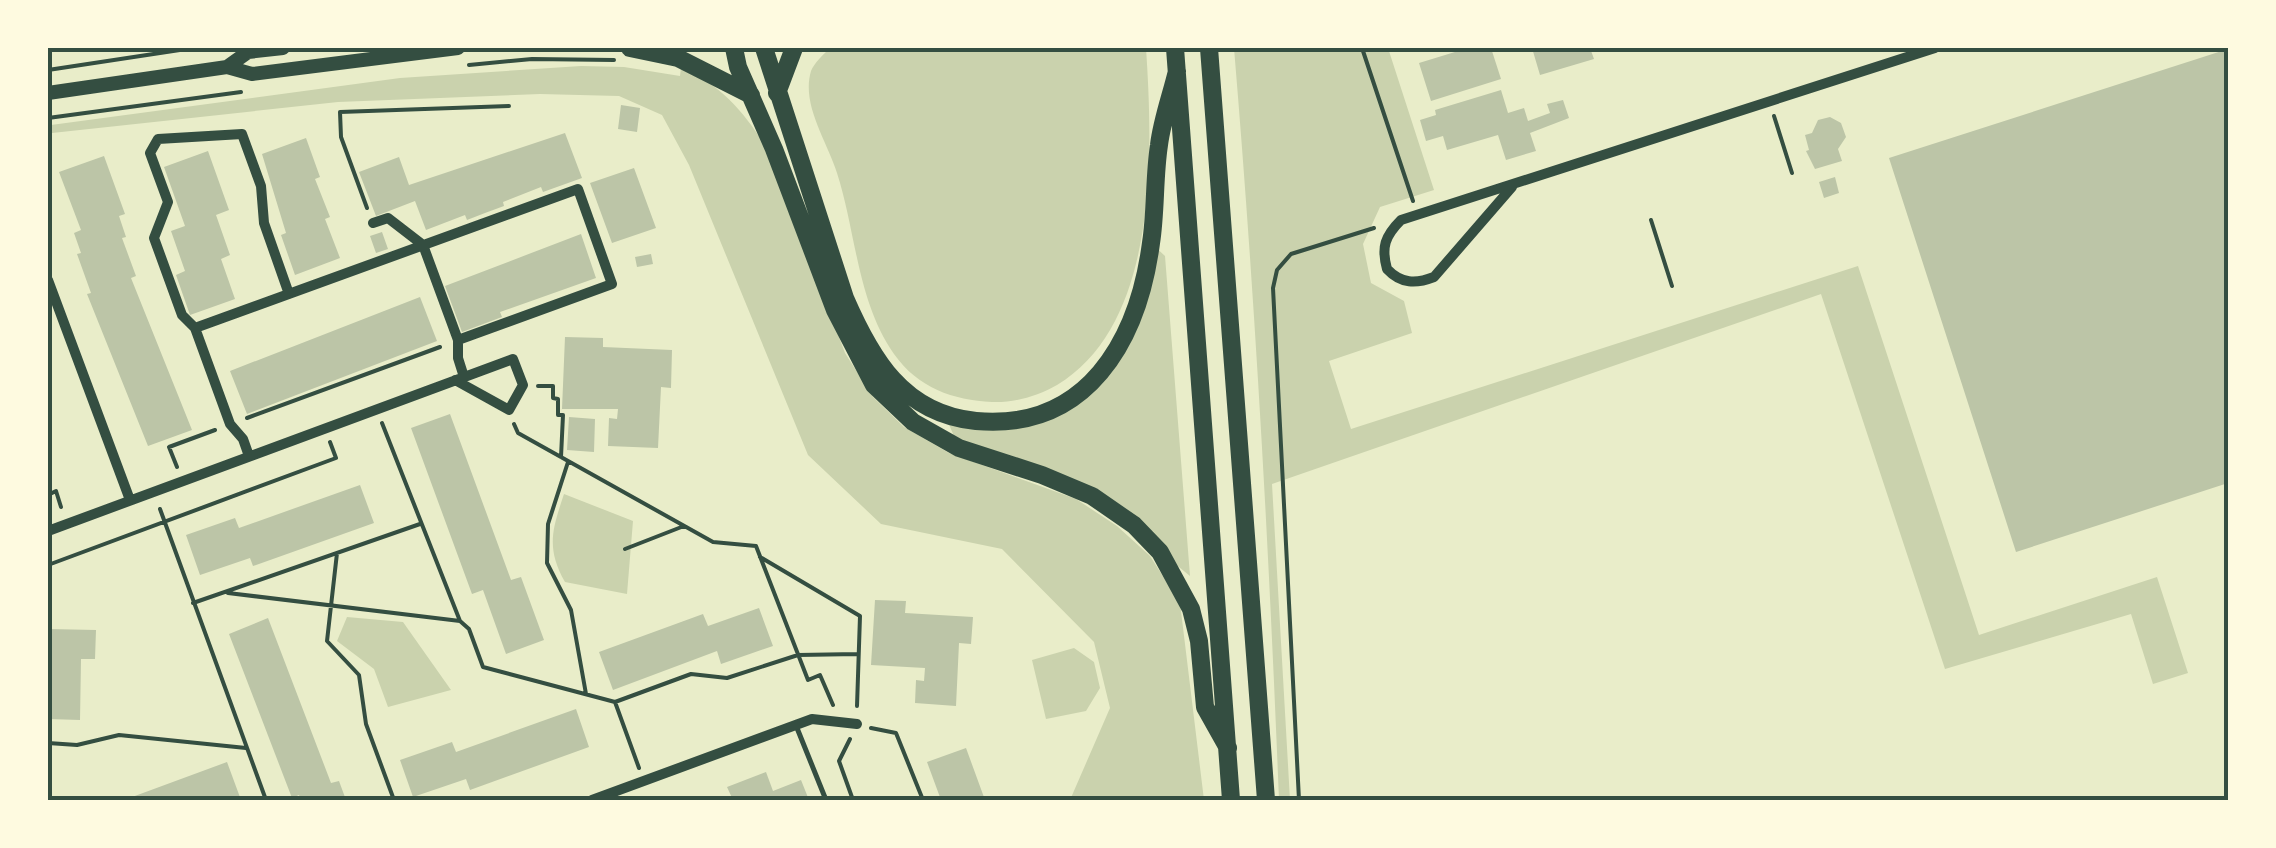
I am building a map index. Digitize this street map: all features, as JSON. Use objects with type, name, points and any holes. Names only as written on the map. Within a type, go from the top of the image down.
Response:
[{"type":"highway","points":[[630,48],[678,58],[750,95]]},
{"type":"highway","points":[[734,48],[840,322],[874,385],[913,422],[960,448],[1092,496],[1134,525],[1160,552],[1191,609],[1199,642],[1205,707],[1228,748]]},
{"type":"highway","points":[[764,48],[845,298],[876,361],[914,398],[945,415],[1003,422],[1054,410],[1080,394],[1102,372],[1123,341],[1142,294],[1152,243],[1159,143],[1177,71]]},
{"type":"highway","points":[[777,94],[794,48]]},
{"type":"highway","points":[[1175,48],[1232,800]]},
{"type":"highway","points":[[1209,48],[1266,800]]},
{"type":"street","points":[[227,67],[248,52],[283,48]]},
{"type":"street","points":[[48,93],[227,67],[252,74],[458,48]]},
{"type":"street","points":[[1512,187],[1434,278],[1419,283],[1394,277],[1387,269],[1383,256],[1388,234],[1401,220],[1935,48]]},
{"type":"street","points":[[249,456],[195,328],[182,316],[154,238],[168,202],[150,153],[158,139],[242,134],[261,186],[264,222],[289,294]]},
{"type":"street","points":[[195,328],[578,190],[612,284],[452,342]]},
{"type":"street","points":[[373,222],[388,218],[422,246],[458,358],[460,379]]},
{"type":"street","points":[[48,284],[130,500]]},
{"type":"street","points":[[48,531],[513,359],[523,385],[509,410],[460,379]]},
{"type":"street","points":[[592,800],[812,719],[857,724]]},
{"type":"lane","points":[[796,725],[826,800]]},
{"type":"path","points":[[48,70],[192,48]]},
{"type":"path","points":[[1362,48],[1418,216]]},
{"type":"path","points":[[1769,102],[1792,173]]},
{"type":"path","points":[[373,222],[342,138],[340,112],[510,106]]},
{"type":"path","points":[[48,210],[48,224]]},
{"type":"path","points":[[1299,800],[1272,288],[1277,270],[1292,254],[1401,220]]},
{"type":"path","points":[[1651,220],[1672,286]]},
{"type":"path","points":[[182,481],[169,447],[452,342]]},
{"type":"path","points":[[523,385],[554,386],[558,415],[563,416],[561,458]]},
{"type":"path","points":[[376,409],[460,621],[469,629],[483,666],[615,702],[691,674],[727,678],[798,654],[858,654]]},
{"type":"path","points":[[509,410],[518,434],[713,542],[756,546],[808,680],[820,675],[840,722]]},
{"type":"path","points":[[48,565],[336,458],[325,428]]},
{"type":"path","points":[[568,462],[548,524],[547,563],[571,610],[586,694]]},
{"type":"path","points":[[48,494],[56,492],[68,524]]},
{"type":"path","points":[[154,492],[266,800]]},
{"type":"path","points":[[193,603],[422,523]]},
{"type":"path","points":[[624,549],[684,526]]},
{"type":"path","points":[[338,553],[327,641],[359,675],[366,724],[394,800]]},
{"type":"path","points":[[760,557],[860,616],[857,724],[839,761],[854,800]]},
{"type":"path","points":[[224,592],[460,621]]},
{"type":"path","points":[[615,702],[644,782]]},
{"type":"path","points":[[857,724],[896,733],[922,800]]},
{"type":"path","points":[[48,743],[77,746],[119,735],[247,748]]},
{"type":"green space","points":[[830,48],[1146,48],[1148,184],[1132,279],[1115,321],[1090,357],[1057,385],[1009,401],[964,398],[925,384],[894,354],[872,312],[837,173],[809,97],[811,71]]},
{"type":"green space","points":[[1234,48],[1388,48],[1434,190],[1380,207],[1363,244],[1371,283],[1404,301],[1412,333],[1329,361],[1351,429],[1858,266],[1979,635],[2157,577],[2188,673],[2153,684],[2131,614],[1945,669],[1821,294],[1272,484],[1290,800],[1279,800],[1261,424]]},
{"type":"green space","points":[[581,66],[624,67],[680,76],[681,67],[721,92],[753,127],[770,154],[845,353],[873,397],[904,427],[949,453],[1076,499],[1117,526],[1150,556],[1180,603],[1204,800],[1070,800],[1110,708],[1094,642],[1002,549],[881,524],[808,455],[689,165],[662,115],[619,96],[540,94],[338,102],[52,133],[51,125],[400,78]]},
{"type":"green space","points":[[1151,243],[1165,256],[1190,576],[1092,496],[959,448],[945,415],[1054,410],[1123,341]]},
{"type":"green space","points":[[564,494],[633,521],[627,594],[565,582],[553,549],[556,518]]},
{"type":"green space","points":[[347,617],[403,622],[451,690],[388,707],[374,669],[337,641]]},
{"type":"green space","points":[[1074,648],[1094,662],[1100,688],[1086,711],[1046,719],[1032,660]]},
{"type":"building","points":[[1468,48],[1491,48],[1501,79],[1431,101],[1419,63]]},
{"type":"building","points":[[1532,48],[1590,48],[1594,59],[1540,75]]},
{"type":"building","points":[[2228,49],[2228,483],[2016,552],[1889,158]]},
{"type":"building","points":[[1501,90],[1508,113],[1524,108],[1528,121],[1550,113],[1547,104],[1563,100],[1569,118],[1530,133],[1536,151],[1506,160],[1498,135],[1447,150],[1443,136],[1426,141],[1420,120],[1436,115],[1435,110]]},
{"type":"building","points":[[621,105],[640,108],[637,132],[618,129]]},
{"type":"building","points":[[1830,117],[1841,123],[1846,137],[1838,149],[1842,161],[1815,169],[1806,151],[1809,150],[1805,135],[1812,133],[1818,120]]},
{"type":"building","points":[[565,133],[582,178],[543,192],[541,187],[467,220],[465,215],[426,230],[415,201],[376,216],[359,172],[399,157],[409,185]]},
{"type":"building","points":[[306,138],[320,177],[315,179],[330,217],[325,219],[340,258],[295,275],[262,154]]},
{"type":"building","points":[[208,151],[229,210],[216,215],[230,255],[221,259],[235,299],[190,315],[176,275],[185,271],[171,231],[185,226],[164,167]]},
{"type":"building","points":[[104,156],[125,214],[119,216],[126,237],[122,238],[136,276],[131,278],[192,430],[148,446],[87,294],[91,293],[74,233],[81,230],[59,172]]},
{"type":"building","points":[[634,168],[656,228],[612,243],[590,183]]},
{"type":"building","points":[[1835,177],[1839,193],[1824,198],[1819,182]]},
{"type":"building","points":[[382,232],[388,249],[376,253],[370,236]]},
{"type":"building","points":[[581,234],[596,278],[500,312],[502,317],[462,332],[445,286]]},
{"type":"building","points":[[651,254],[653,264],[637,267],[635,257]]},
{"type":"building","points":[[420,297],[437,341],[247,414],[230,371]]},
{"type":"building","points":[[565,337],[603,338],[603,347],[672,350],[671,388],[661,387],[658,448],[608,446],[609,418],[617,419],[618,409],[562,409]]},
{"type":"building","points":[[450,414],[511,580],[521,577],[544,640],[506,654],[483,590],[472,594],[411,428]]},
{"type":"building","points":[[569,417],[595,419],[594,452],[567,450]]},
{"type":"building","points":[[360,485],[374,523],[253,566],[250,558],[200,575],[186,535],[235,518],[239,528]]},
{"type":"building","points":[[875,600],[906,601],[905,613],[973,617],[971,644],[959,643],[956,706],[915,703],[916,680],[924,681],[925,668],[871,665]]},
{"type":"building","points":[[759,608],[773,646],[721,664],[717,651],[613,690],[599,652],[703,614],[708,626]]},
{"type":"building","points":[[268,618],[331,783],[339,781],[346,800],[301,800],[299,795],[292,798],[229,634]]},
{"type":"building","points":[[48,629],[96,630],[95,659],[81,659],[80,720],[48,719]]},
{"type":"building","points":[[576,709],[589,747],[470,790],[466,779],[413,797],[400,760],[452,742],[456,752]]},
{"type":"building","points":[[966,748],[985,800],[941,800],[927,762]]},
{"type":"building","points":[[227,762],[241,800],[124,800]]},
{"type":"building","points":[[766,772],[773,791],[801,780],[809,800],[733,800],[727,787]]}]
